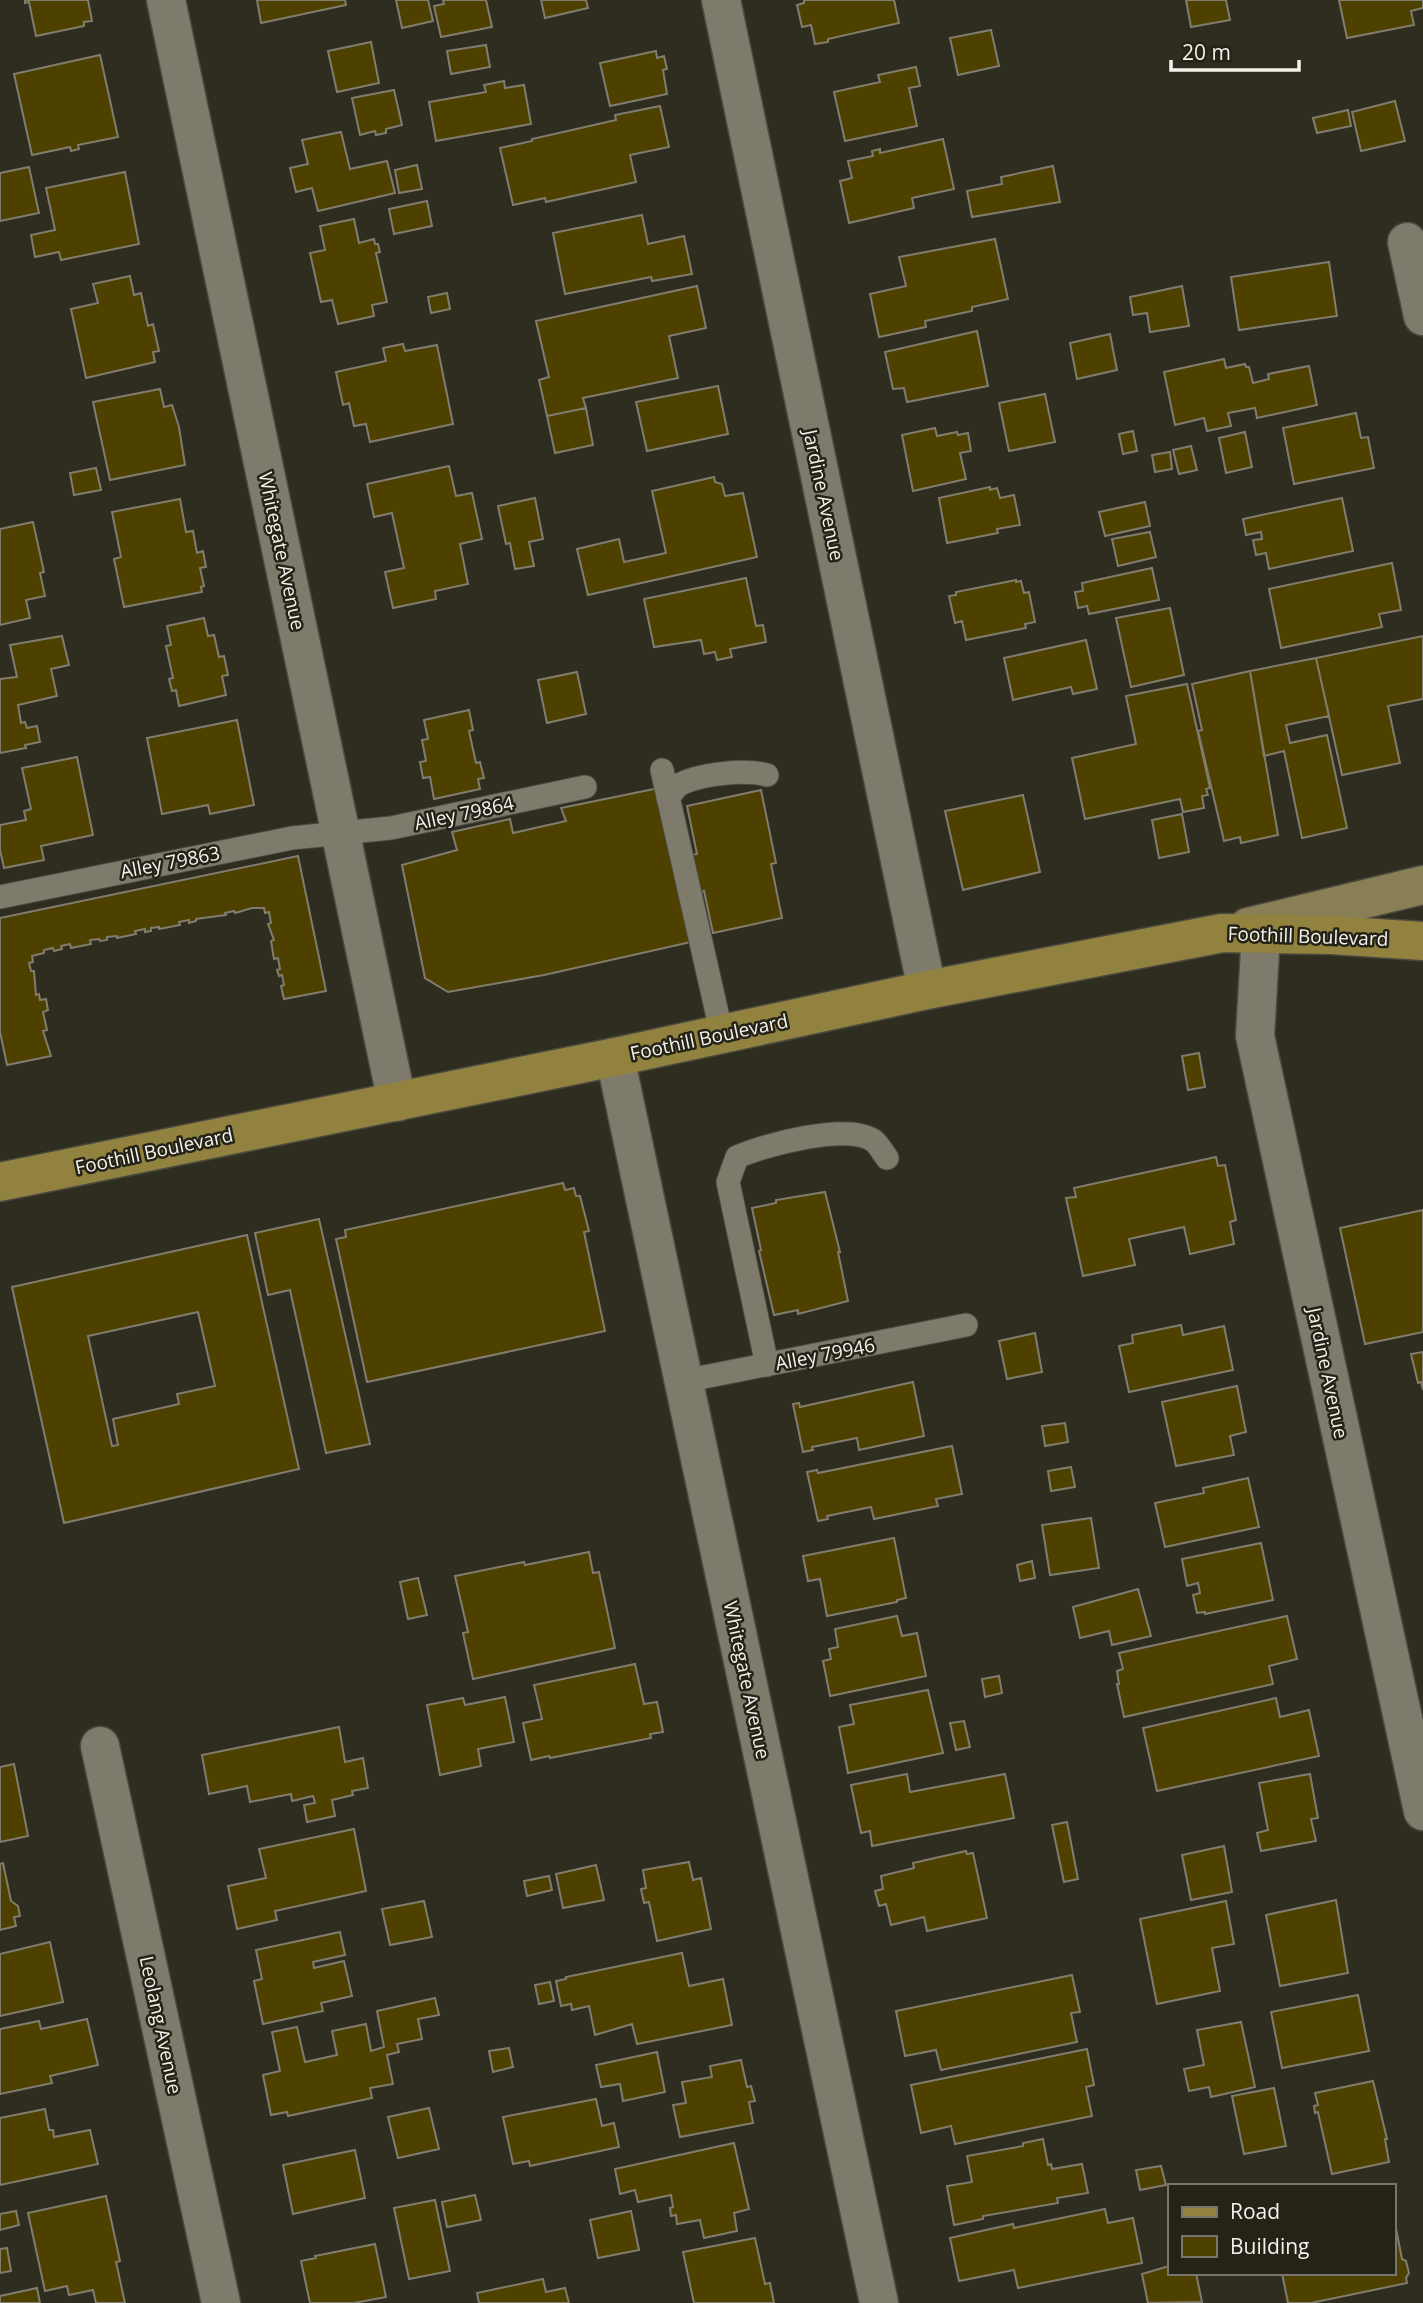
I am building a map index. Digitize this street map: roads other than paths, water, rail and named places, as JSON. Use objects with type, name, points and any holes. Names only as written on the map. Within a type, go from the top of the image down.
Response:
[{"type":"main road","name":"Foothill Boulevard","points":[[0,1182],[722,1035],[927,990],[1222,933],[1332,935],[1423,941]]},
{"type":"street","name":"Whitegate Avenue","points":[[166,0],[397,1102]]},
{"type":"street","name":"Jardine Avenue","points":[[721,0],[927,990]]},
{"type":"street","points":[[1407,242],[1423,316]]},
{"type":"street","points":[[1222,933],[1423,885]]},
{"type":"street","name":"Jardine Avenue","points":[[1261,933],[1255,1036],[1423,1811]]},
{"type":"street","name":"Whitegate Avenue","points":[[615,1057],[879,2303]]},
{"type":"street","name":"Leolang Avenue","points":[[100,1746],[221,2303]]},
{"type":"lane","points":[[662,770],[722,1035]]},
{"type":"lane","points":[[668,798],[678,786],[705,778],[754,771],[767,775]]},
{"type":"lane","name":"Alley 79864","points":[[341,833],[391,828],[585,787]]},
{"type":"lane","name":"Alley 79863","points":[[0,897],[292,838],[341,833]]},
{"type":"lane","points":[[767,1365],[728,1182],[737,1157],[824,1134],[850,1133],[873,1140],[887,1158]]},
{"type":"lane","name":"Alley 79946","points":[[684,1381],[966,1325]]}]
